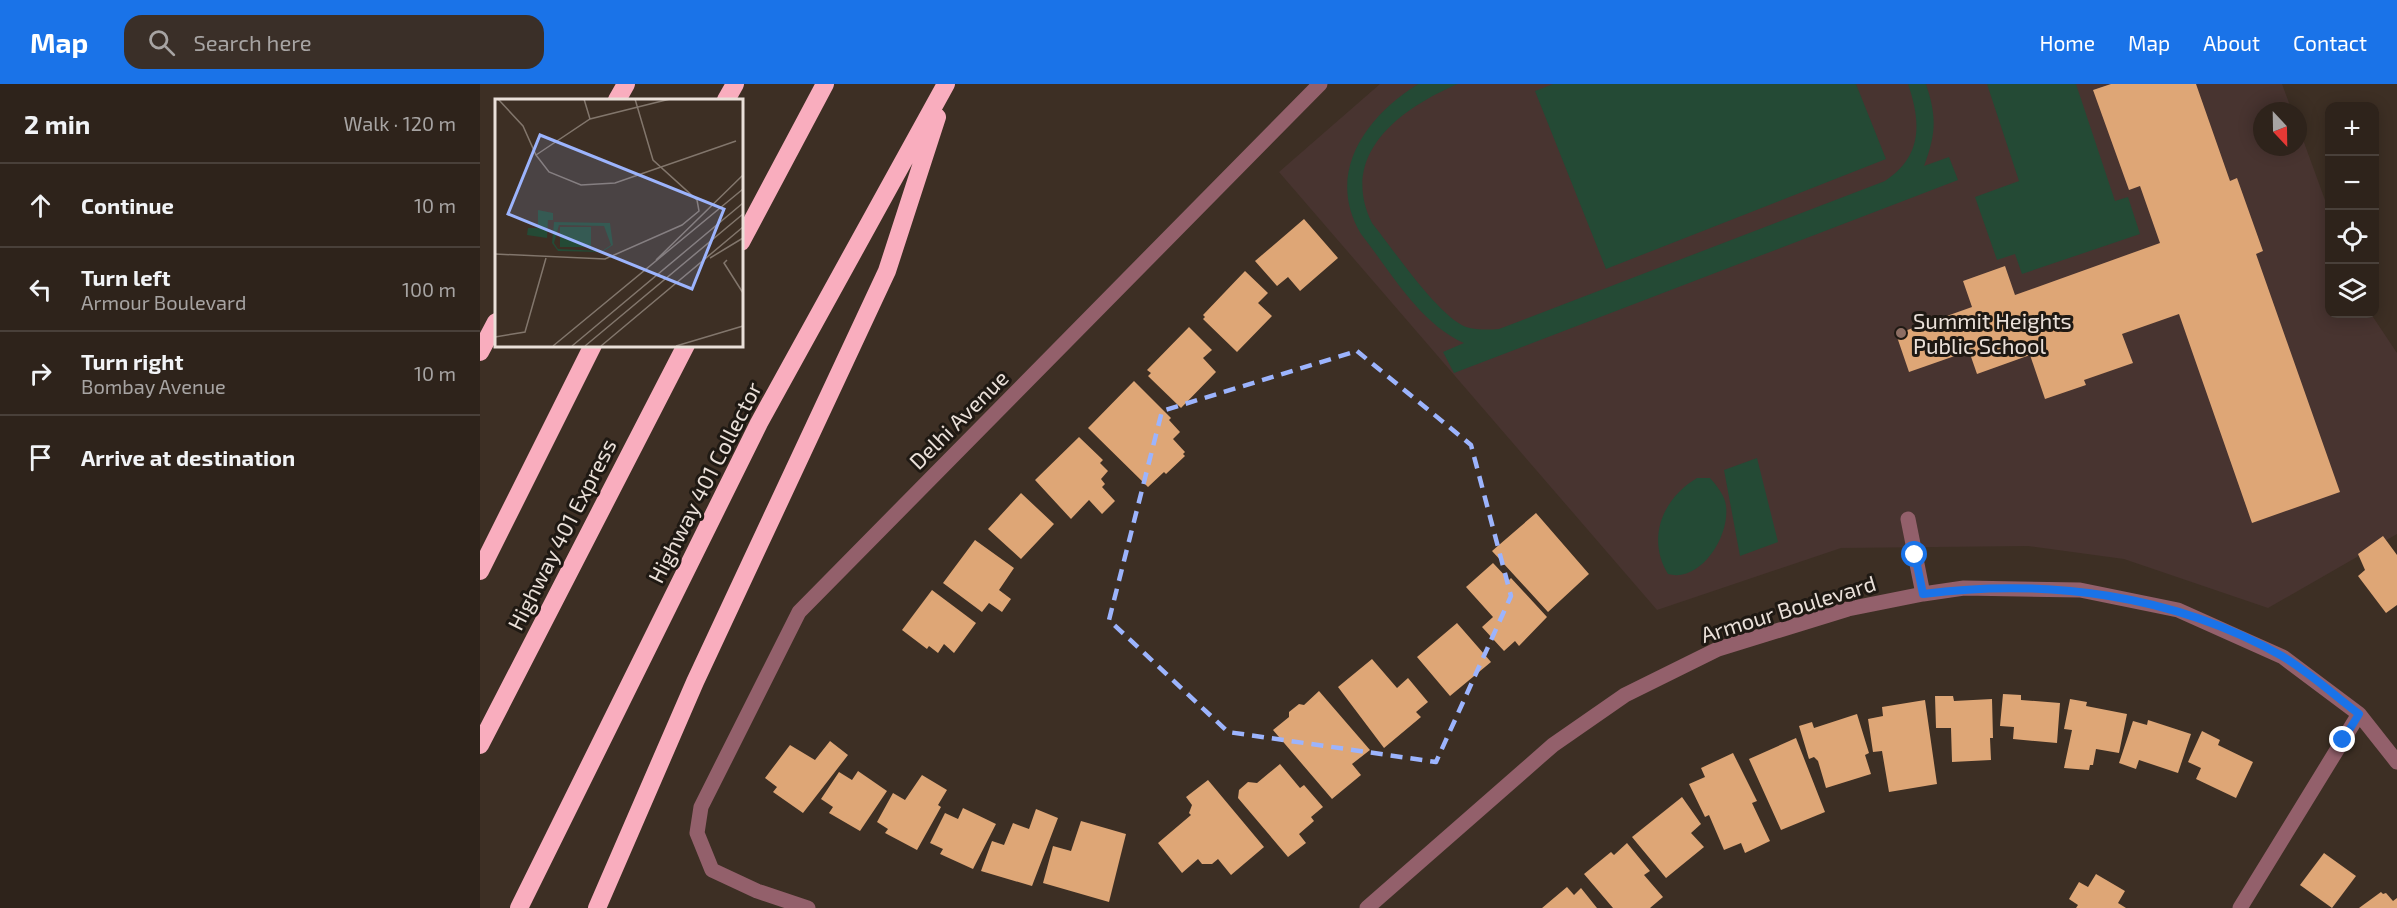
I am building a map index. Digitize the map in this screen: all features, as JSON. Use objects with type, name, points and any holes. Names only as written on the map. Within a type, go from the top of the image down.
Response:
[{"type":"highway","points":[[618,99],[626,84]]},
{"type":"highway","points":[[727,99],[735,84]]},
{"type":"highway","points":[[742,240],[825,84]]},
{"type":"highway","points":[[597,908],[695,681],[887,271],[947,84]]},
{"type":"highway","name":"Highway 401 Collector","points":[[519,908],[759,423],[947,84]]},
{"type":"highway","points":[[480,352],[495,324]]},
{"type":"highway","points":[[480,571],[592,346]]},
{"type":"highway","name":"Highway 401 Express","points":[[480,745],[685,346]]},
{"type":"street","name":"Delhi Avenue","points":[[808,908],[757,891],[712,870],[697,833],[701,807],[799,612],[1320,84]]},
{"type":"street","points":[[1908,519],[1923,594]]},
{"type":"street","name":"Armour Boulevard","points":[[1367,908],[1553,745],[1625,695],[1718,649],[1848,609],[1964,588],[2080,590],[2178,610],[2283,657],[2359,714],[2397,762]]},
{"type":"street","points":[[2240,908],[2359,714]]},
{"type":"highlighted area","points":[[1357,351],[1471,445],[1511,596],[1436,762],[1228,732],[1109,620],[1162,411]]},
{"type":"shaded area","name":"Summit Heights Public School","points":[[1380,84],[2282,84],[2289,102],[2253,102],[2253,156],[2307,156],[2307,151],[2325,200],[2325,318],[2374,318],[2397,353],[2397,534],[2268,608],[2124,559],[2028,546],[1841,548],[1657,610],[1279,172]]},
{"type":"green space","points":[[1418,84],[1458,84],[1416,106],[1397,120],[1381,137],[1369,155],[1363,176],[1364,198],[1372,223],[1416,281],[1442,310],[1466,327],[1474,329],[1499,329],[1885,181],[1906,161],[1916,137],[1915,112],[1908,84],[1926,84],[1932,106],[1933,135],[1924,166],[1949,157],[1958,180],[1454,373],[1443,352],[1464,343],[1433,323],[1395,280],[1361,234],[1351,212],[1347,190],[1349,169],[1356,149],[1367,130],[1399,97]]},
{"type":"green space","points":[[1553,84],[1856,84],[1886,159],[1606,269],[1535,91]]},
{"type":"green space","points":[[1987,84],[2076,84],[2115,201],[2128,197],[2140,234],[2022,274],[2015,254],[1997,260],[1975,197],[2019,181]]},
{"type":"green space","points":[[1757,458],[1778,542],[1740,556],[1724,470]]},
{"type":"green space","points":[[1697,478],[1710,478],[1722,495],[1726,506],[1723,531],[1711,555],[1702,564],[1680,575],[1668,574],[1658,547],[1662,520],[1675,496]]},
{"type":"building","points":[[2111,84],[2196,84],[2230,181],[2237,178],[2263,251],[2256,254],[2340,492],[2252,523],[2179,314],[2122,334],[2133,363],[2084,380],[2086,385],[2045,399],[2030,355],[1977,374],[1969,351],[1909,372],[1896,334],[1972,307],[1963,281],[2005,266],[2015,295],[2160,243],[2140,186],[2129,190],[2093,90]]},
{"type":"building","points":[[1304,219],[1338,258],[1300,291],[1288,277],[1277,286],[1255,261]]},
{"type":"building","points":[[1245,271],[1268,293],[1258,303],[1272,316],[1237,352],[1203,319],[1205,317],[1203,315]]},
{"type":"building","points":[[1189,327],[1212,350],[1203,358],[1216,372],[1181,408],[1148,376],[1151,373],[1147,370]]},
{"type":"building","points":[[1134,381],[1171,418],[1169,420],[1180,432],[1173,439],[1185,452],[1183,454],[1185,456],[1166,474],[1164,472],[1148,487],[1088,428]]},
{"type":"building","points":[[1079,437],[1103,460],[1100,463],[1108,471],[1101,479],[1105,484],[1102,487],[1115,501],[1102,514],[1089,500],[1071,519],[1035,480]]},
{"type":"building","points":[[1021,493],[1054,524],[1021,559],[988,529]]},
{"type":"building","points":[[1536,513],[1589,574],[1548,612],[1492,551]]},
{"type":"building","points":[[2383,536],[2397,555],[2397,605],[2386,613],[2358,576],[2365,570],[2358,554]]},
{"type":"building","points":[[975,540],[1014,568],[999,590],[1011,599],[1002,612],[989,603],[982,612],[943,583]]},
{"type":"building","points":[[1493,563],[1509,580],[1511,578],[1547,617],[1519,646],[1515,641],[1504,651],[1482,627],[1493,617],[1466,587]]},
{"type":"building","points":[[932,590],[976,623],[954,653],[944,644],[938,653],[929,646],[927,649],[902,630]]},
{"type":"building","points":[[1457,623],[1491,662],[1450,696],[1417,657]]},
{"type":"building","points":[[1372,659],[1397,688],[1408,678],[1428,702],[1416,712],[1421,717],[1384,748],[1338,687]]},
{"type":"building","points":[[1319,691],[1370,750],[1352,764],[1361,775],[1332,799],[1273,730],[1289,717],[1289,712],[1299,704],[1304,705]]},
{"type":"building","points":[[2003,694],[2021,695],[2021,700],[2060,703],[2057,743],[2013,739],[2014,727],[2000,726]]},
{"type":"building","points":[[1935,696],[1953,696],[1954,701],[1992,699],[1991,760],[1952,762],[1951,728],[1936,728]]},
{"type":"building","points":[[2070,699],[2087,702],[2086,706],[2127,714],[2119,753],[2096,749],[2093,765],[2090,765],[2089,770],[2064,768],[2072,730],[2064,729]]},
{"type":"building","points":[[1925,700],[1937,784],[1889,792],[1882,751],[1873,752],[1868,719],[1883,716],[1882,707]]},
{"type":"building","points":[[1857,714],[1869,753],[1865,755],[1871,774],[1826,788],[1818,761],[1814,757],[1809,759],[1799,726],[1812,722],[1814,728]]},
{"type":"building","points":[[2148,720],[2191,734],[2178,773],[2139,760],[2136,769],[2119,763],[2133,721],[2147,725]]},
{"type":"building","points":[[2202,731],[2220,740],[2218,745],[2253,762],[2236,798],[2196,779],[2201,768],[2188,762]]},
{"type":"building","points":[[1796,738],[1825,812],[1781,830],[1749,759]]},
{"type":"building","points":[[830,741],[848,755],[803,813],[773,792],[777,787],[765,778],[790,745],[815,760]]},
{"type":"building","points":[[1733,753],[1757,801],[1752,803],[1770,841],[1745,853],[1741,843],[1724,850],[1709,815],[1705,817],[1689,784],[1705,777],[1701,768]]},
{"type":"building","points":[[1280,764],[1300,788],[1304,785],[1323,807],[1311,817],[1314,821],[1299,834],[1306,843],[1288,857],[1238,798],[1239,790],[1248,782],[1257,783]]},
{"type":"building","points":[[858,771],[887,791],[860,831],[829,813],[833,807],[821,799],[839,772],[852,780]]},
{"type":"building","points":[[922,775],[947,790],[938,805],[941,807],[917,850],[885,833],[888,829],[877,822],[893,793],[905,800]]},
{"type":"building","points":[[1208,780],[1264,847],[1231,875],[1218,859],[1212,864],[1202,864],[1198,859],[1182,873],[1158,843],[1191,815],[1189,813],[1192,805],[1186,797]]},
{"type":"building","points":[[1682,797],[1701,824],[1691,833],[1704,847],[1666,878],[1632,837]]},
{"type":"building","points":[[963,808],[996,824],[973,869],[940,854],[943,849],[930,843],[945,813],[958,819]]},
{"type":"building","points":[[1036,809],[1058,818],[1032,886],[981,871],[992,841],[1004,845],[1013,823],[1029,829]]},
{"type":"building","points":[[1081,821],[1126,834],[1109,902],[1043,883],[1053,846],[1071,851]]},
{"type":"building","points":[[1627,843],[1650,871],[1644,875],[1663,897],[1650,908],[1613,908],[1584,874],[1611,852],[1614,855]]},
{"type":"building","points":[[2324,853],[2356,876],[2332,908],[2300,885]]},
{"type":"building","points":[[2096,874],[2125,891],[2118,903],[2126,908],[2076,908],[2078,905],[2069,899],[2079,882],[2088,887]]},
{"type":"building","points":[[1567,887],[1574,895],[1581,888],[1597,908],[1542,908]]},
{"type":"building","points":[[2381,892],[2386,893],[2393,901],[2397,898],[2397,908],[2359,908]]},
{"type":"place","name":"Summit Heights Public School","points":[[1901,333]]},
{"type":"route","points":[[1915,555],[1923,594],[1964,588],[2080,590],[2178,610],[2283,657],[2359,714],[2343,740]]}]
